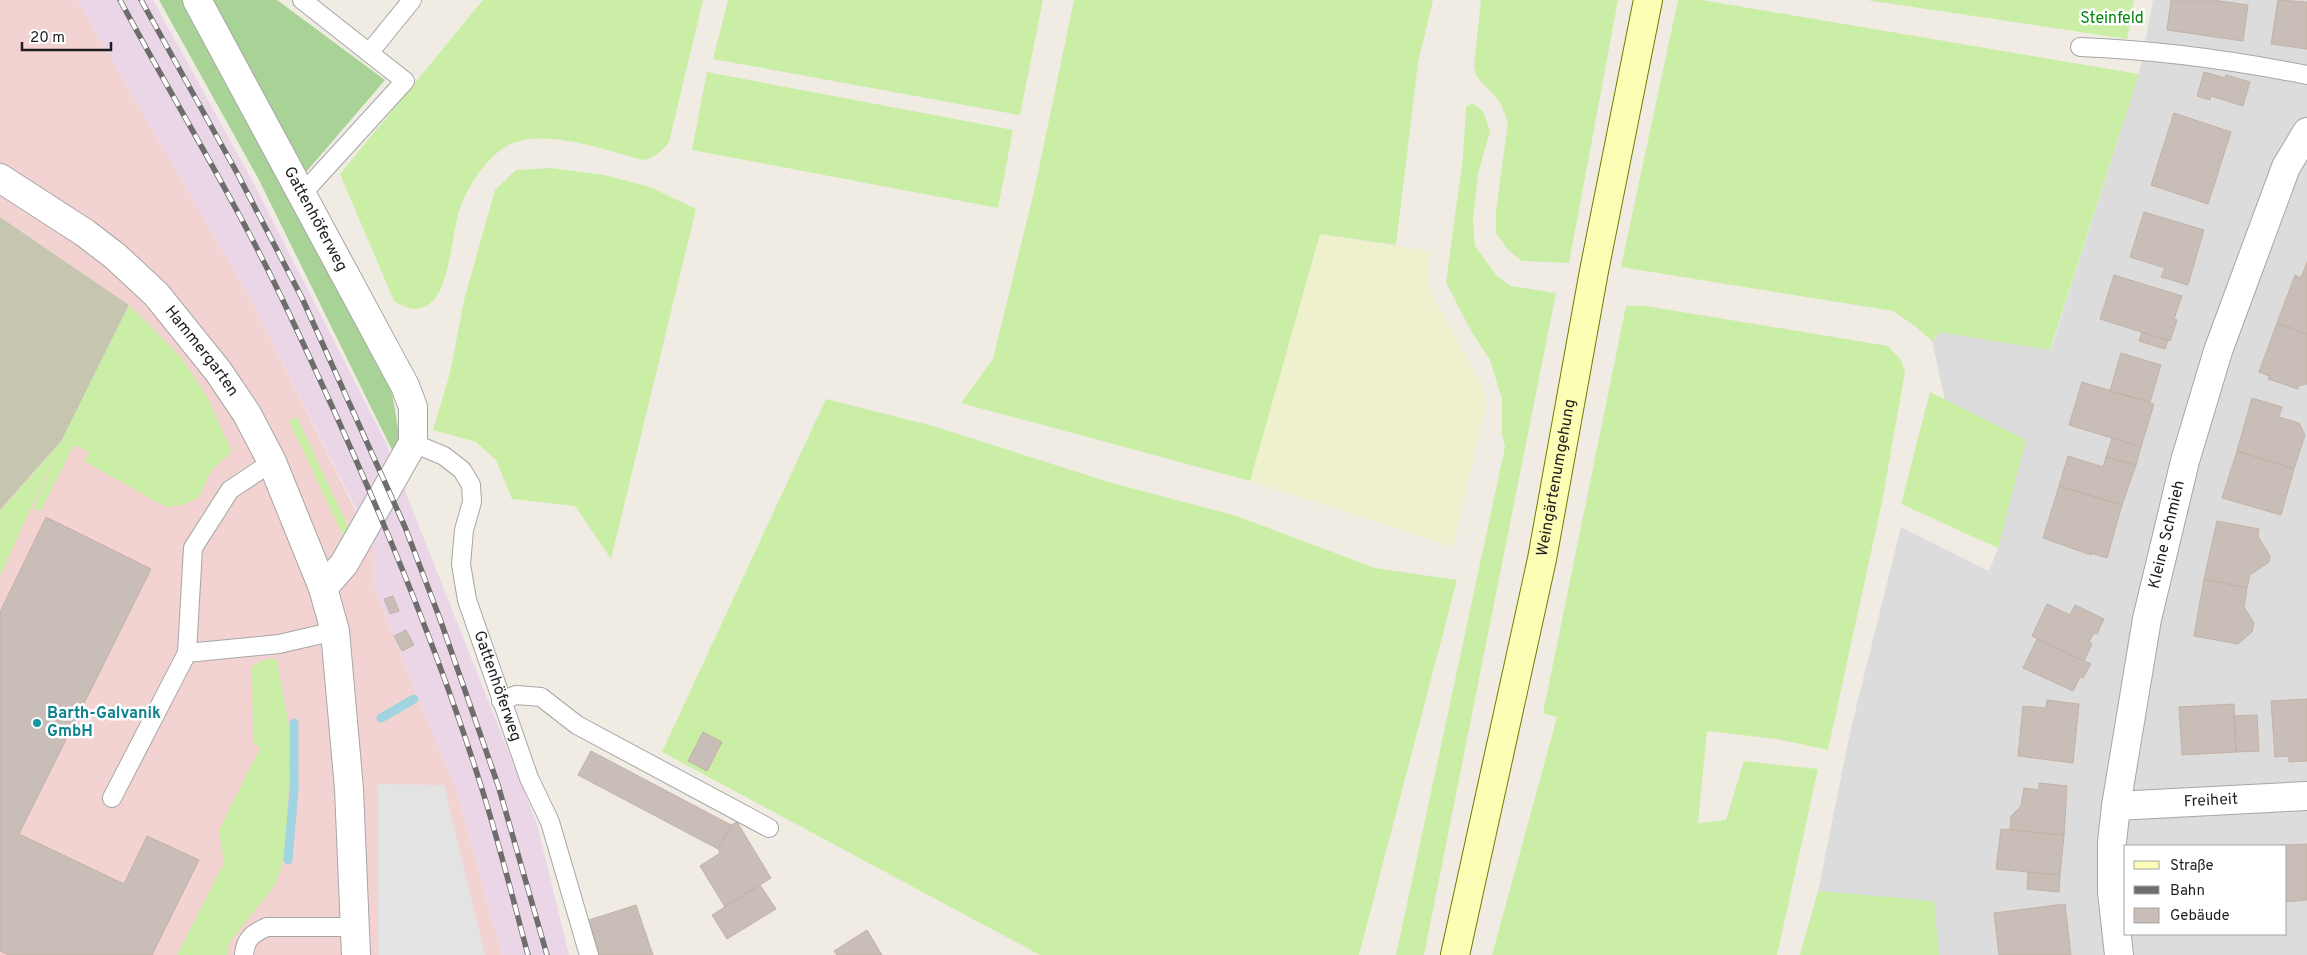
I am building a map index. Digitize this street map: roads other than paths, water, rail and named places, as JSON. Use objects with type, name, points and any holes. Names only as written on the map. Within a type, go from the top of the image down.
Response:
[{"type":"main road","name":"Weingärtenumgehung","points":[[1455,955],[1542,559],[1598,252],[1648,0]]},
{"type":"street","name":"Gattenhöferweg","points":[[197,0],[405,386],[413,407],[412,443],[344,564],[323,588]]},
{"type":"street","name":"Kleine Schmieh","points":[[2119,955],[2112,892],[2112,842],[2116,806],[2147,619],[2185,461],[2218,351],[2286,167],[2307,132]]},
{"type":"street","name":"Hammergarten","points":[[0,178],[85,233],[115,256],[156,294],[218,371],[247,414],[272,462],[323,588]]},
{"type":"street","points":[[323,588],[335,631],[349,789],[356,955]]},
{"type":"street","name":"Freiheit","points":[[2116,806],[2307,796]]},
{"type":"lane","points":[[302,0],[405,81],[302,194]]},
{"type":"lane","points":[[369,53],[412,0]]},
{"type":"lane","points":[[2080,47],[2137,50],[2237,62],[2307,75]]},
{"type":"lane","name":"Gattenhöferweg","points":[[412,443],[444,456],[462,470],[471,485],[472,502],[464,530],[461,564],[467,600],[529,778],[550,822],[589,955]]},
{"type":"lane","points":[[112,798],[187,653],[193,548],[230,490],[272,462]]},
{"type":"lane","points":[[187,653],[279,644],[335,631]]},
{"type":"lane","points":[[501,701],[516,695],[541,697],[577,725],[769,828]]},
{"type":"lane","points":[[244,955],[249,938],[254,932],[267,927],[356,927]]},
{"type":"waterway","points":[[381,718],[414,699]]},
{"type":"waterway","points":[[288,860],[294,790],[294,723]]},
{"type":"railway","points":[[120,0],[248,230],[287,309],[367,485],[417,605],[462,727],[494,830],[528,955]]},
{"type":"railway","points":[[141,0],[236,171],[302,298],[405,527],[440,619],[498,785],[547,955]]},
{"type":"place","name":"Barth-Galvanik GmbH","points":[[37,723]]},
{"type":"park label","name":"Steinfeld","points":[[2112,19]]}]
